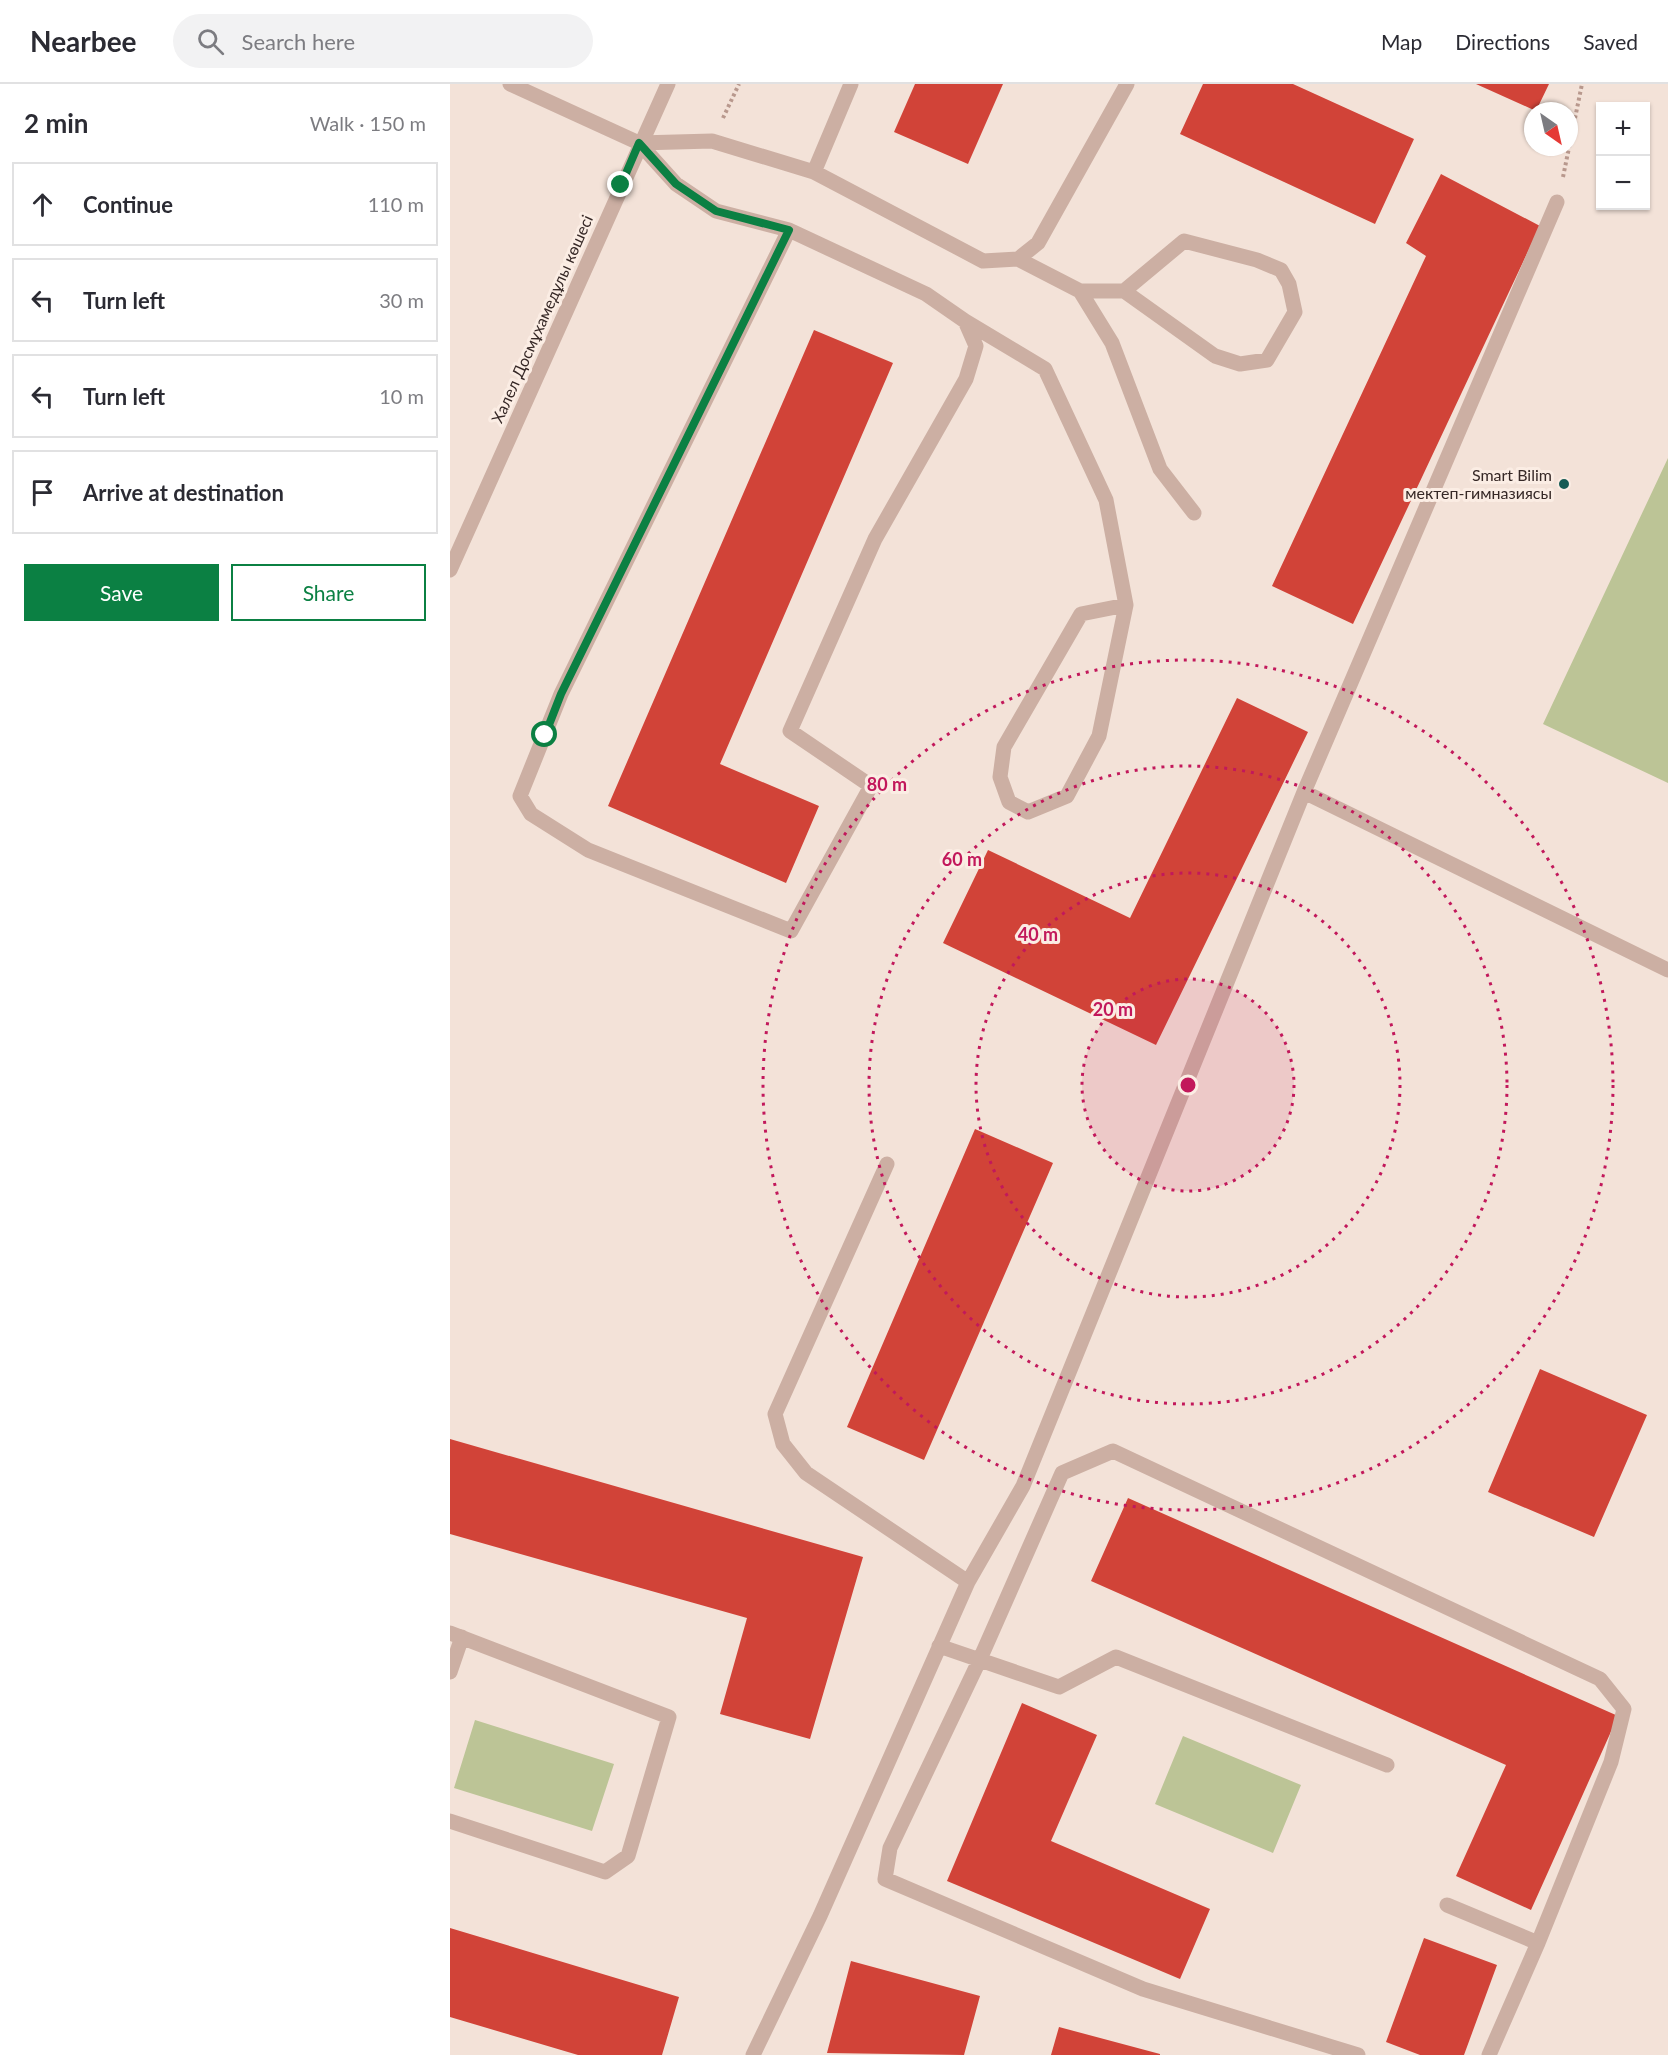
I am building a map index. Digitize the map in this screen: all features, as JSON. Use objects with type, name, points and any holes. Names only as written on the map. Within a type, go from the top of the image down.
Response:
[{"type":"street","points":[[510,84],[639,143],[676,184],[716,211],[789,230],[926,294],[965,321],[1045,369],[1106,500],[1126,604],[1099,736],[1067,796],[1028,812],[1009,801],[1000,777],[1004,747],[1081,614],[1126,604]]},
{"type":"street","name":"Халел Досмұхамедұлы көшесі","points":[[450,570],[639,143],[668,84]]},
{"type":"street","points":[[814,172],[851,84]]},
{"type":"street","points":[[1018,259],[1038,243],[1127,84]]},
{"type":"street","points":[[639,143],[712,141],[814,172],[983,261],[1018,259],[1080,291],[1124,291],[1215,356],[1240,364],[1267,360],[1294,312],[1289,284],[1281,270],[1257,260],[1184,241],[1124,291]]},
{"type":"street","points":[[753,2055],[820,1916],[968,1582],[1023,1486],[1304,792],[1557,202]]},
{"type":"street","points":[[789,230],[561,694],[520,796],[531,814],[588,850],[791,931],[871,786],[790,731],[875,539],[966,379],[976,346],[965,321]]},
{"type":"street","points":[[1080,291],[1113,343],[1160,469],[1194,513]]},
{"type":"street","points":[[1304,792],[1668,970]]},
{"type":"street","points":[[887,1164],[775,1414],[783,1444],[806,1473],[968,1582]]},
{"type":"street","points":[[1358,2055],[1143,1989],[885,1879],[890,1848],[980,1659],[1062,1473],[1113,1452],[1600,1678],[1624,1709],[1611,1762],[1538,1943],[1489,2055]]},
{"type":"street","points":[[450,1672],[456,1635],[669,1717],[628,1857],[605,1872],[450,1821]]},
{"type":"street","points":[[939,1646],[1059,1687],[1116,1657],[1387,1765]]},
{"type":"street","points":[[1447,1905],[1538,1943]]},
{"type":"path","points":[[712,141],[739,84]]},
{"type":"path","points":[[1557,202],[1582,84]]},
{"type":"green space","points":[[1668,458],[1668,783],[1543,724]]},
{"type":"green space","points":[[475,1720],[614,1764],[592,1831],[454,1788]]},
{"type":"green space","points":[[1183,1736],[1301,1785],[1273,1853],[1155,1804]]},
{"type":"building","points":[[915,84],[1003,84],[968,164],[894,132]]},
{"type":"building","points":[[1203,84],[1293,84],[1414,139],[1375,224],[1180,134]]},
{"type":"building","points":[[1476,84],[1549,84],[1540,102],[1524,102],[1524,106]]},
{"type":"building","points":[[1441,174],[1540,226],[1353,624],[1272,586],[1426,256],[1406,243]]},
{"type":"building","points":[[814,330],[893,363],[720,764],[819,806],[786,883],[608,806]]},
{"type":"building","points":[[1237,698],[1308,732],[1156,1045],[943,943],[988,850],[1130,918]]},
{"type":"building","points":[[975,1129],[1053,1163],[924,1460],[847,1427]]},
{"type":"building","points":[[1540,1369],[1647,1415],[1594,1537],[1488,1492]]},
{"type":"building","points":[[450,1439],[863,1557],[810,1739],[720,1714],[747,1618],[450,1534]]},
{"type":"building","points":[[1128,1498],[1618,1716],[1531,1910],[1456,1876],[1506,1765],[1091,1581]]},
{"type":"building","points":[[1022,1703],[1097,1735],[1051,1841],[1210,1909],[1180,1979],[947,1881]]},
{"type":"building","points":[[450,1928],[679,1997],[662,2055],[578,2055],[450,2017]]},
{"type":"building","points":[[1424,1938],[1497,1965],[1464,2055],[1420,2055],[1386,2042]]},
{"type":"building","points":[[851,1961],[980,1996],[964,2055],[827,2053]]},
{"type":"building","points":[[1059,2027],[1160,2054],[1160,2055],[1051,2055]]},
{"type":"place","name":"Smart Bilim мектеп-гимназиясы","points":[[1564,484]]},
{"type":"route","points":[[545,735],[561,694],[789,230],[716,211],[676,184],[639,143],[621,185]]}]
